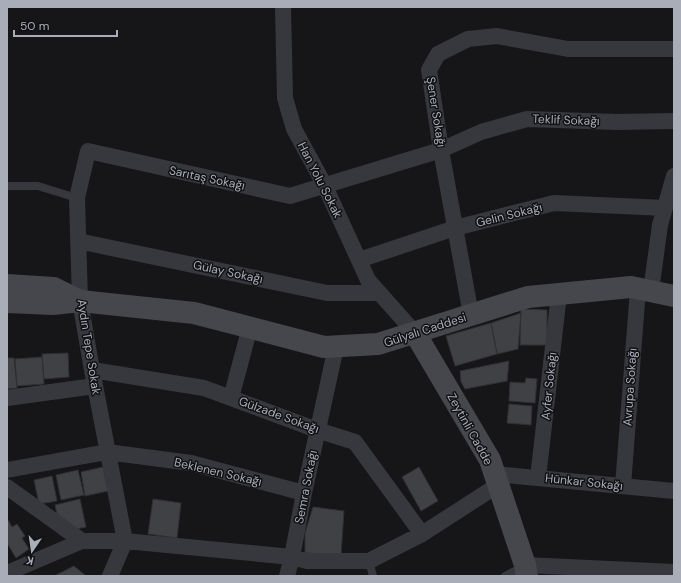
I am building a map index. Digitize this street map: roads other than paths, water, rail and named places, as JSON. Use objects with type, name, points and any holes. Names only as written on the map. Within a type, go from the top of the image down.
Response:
[{"type":"street","name":"Han Yolu Sokak","points":[[283,7],[285,98],[294,129],[324,184],[368,280],[415,333]]},
{"type":"street","name":"Şener Sokağı","points":[[471,315],[441,150],[430,70],[438,54],[468,39],[497,36],[568,49],[674,49]]},
{"type":"street","name":"Teklif Sokağı","points":[[324,184],[441,150],[481,132],[527,119],[616,122],[674,121]]},
{"type":"street","name":"Sarıtaş Sokağı","points":[[88,151],[290,196],[324,184]]},
{"type":"street","name":"Aydın Tepe Sokak","points":[[88,151],[77,198],[80,301],[125,541]]},
{"type":"street","name":"Avrupa Sokağı","points":[[623,486],[645,290],[660,225],[674,176]]},
{"type":"street","name":"Gelin Sokağı","points":[[359,260],[455,228],[554,203],[665,208]]},
{"type":"street","name":"Gülay Sokağı","points":[[78,241],[327,292],[379,292]]},
{"type":"street","points":[[7,286],[54,288],[80,301]]},
{"type":"street","name":"Gülyalı Caddesi","points":[[80,301],[194,313],[324,347],[336,347],[378,344],[528,297],[631,287],[674,296]]},
{"type":"street","name":"Ayfer Sokağı","points":[[538,478],[559,294]]},
{"type":"street","points":[[7,302],[53,304],[80,301]]},
{"type":"street","points":[[231,398],[250,328]]},
{"type":"street","name":"Zeytinli Cadde","points":[[415,333],[490,460],[526,571]]},
{"type":"street","name":"Semra Sokağı","points":[[287,576],[317,430],[336,347]]},
{"type":"street","name":"Gülzade Sokağı","points":[[92,370],[204,388],[317,430],[355,442],[422,534]]},
{"type":"street","points":[[7,398],[95,386]]},
{"type":"street","name":"Beklenen Sokağı","points":[[7,470],[108,452],[191,463],[304,493]]},
{"type":"street","name":"Hünkar Sokağı","points":[[496,480],[538,478],[674,491]]},
{"type":"street","points":[[7,573],[82,541],[125,541],[292,557],[307,561],[371,568],[422,534],[496,480]]},
{"type":"street","points":[[7,487],[82,541]]},
{"type":"street","points":[[110,576],[125,541]]},
{"type":"street","points":[[526,571],[648,574],[674,572]]},
{"type":"lane","points":[[7,186],[38,186],[77,198]]},
{"type":"lane","points":[[505,576],[526,571]]}]
